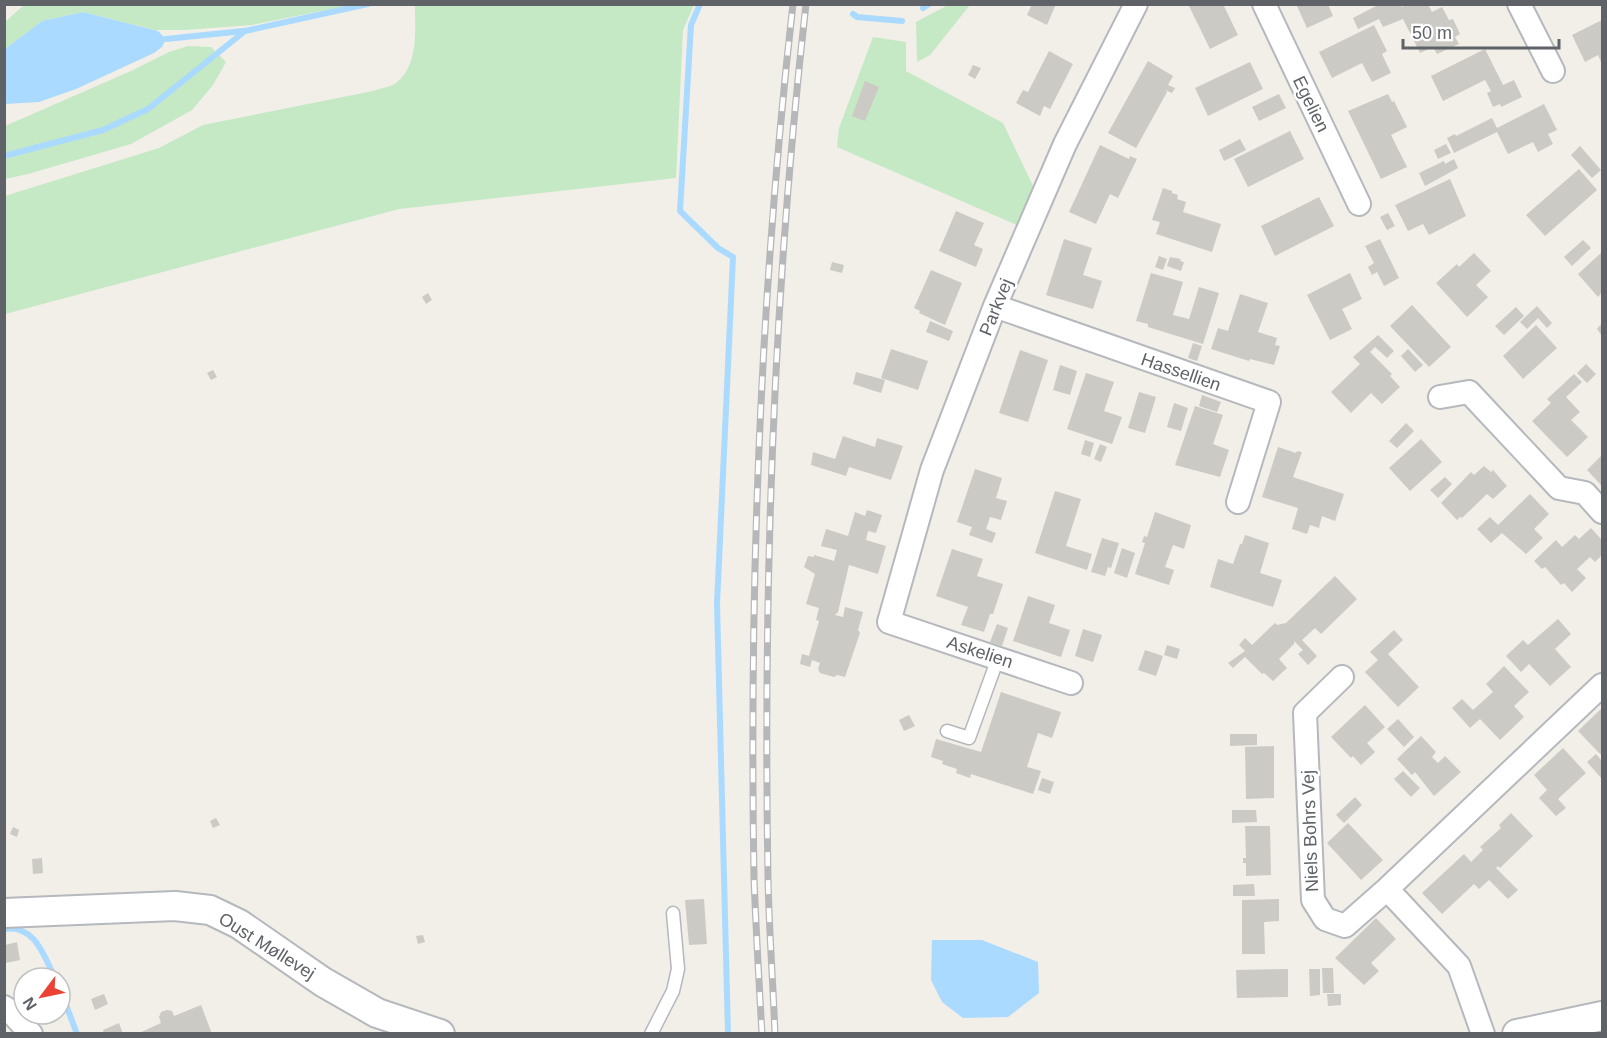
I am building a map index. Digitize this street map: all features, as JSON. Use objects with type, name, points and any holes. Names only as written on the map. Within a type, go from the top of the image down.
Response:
[{"type":"street","name":"Parkvej","points":[[889,622],[932,470],[995,306],[1065,144],[1136,4]]},
{"type":"street","name":"Egelien","points":[[1264,4],[1359,204]]},
{"type":"street","points":[[1519,4],[1553,70]]},
{"type":"street","name":"Hassellien","points":[[995,306],[1269,402],[1238,502]]},
{"type":"street","points":[[1440,397],[1469,392],[1559,488],[1585,493],[1602,512]]},
{"type":"street","name":"Askelien","points":[[889,622],[1071,683]]},
{"type":"street","name":"Niels Bohrs Vej","points":[[1341,677],[1305,713],[1313,900],[1325,919],[1345,926],[1388,889],[1602,685]]},
{"type":"street","points":[[1388,889],[1460,966],[1483,1034]]},
{"type":"street","name":"Oust Møllevej","points":[[4,913],[175,906],[210,910],[239,924],[381,1023],[440,1034]]},
{"type":"street","points":[[4,1007],[31,1034]]},
{"type":"street","points":[[1517,1034],[1602,1016]]},
{"type":"lane","points":[[947,731],[969,738],[998,658]]},
{"type":"lane","points":[[651,1034],[673,992],[678,969],[673,914]]},
{"type":"green space","points":[[24,5],[351,5],[252,25],[184,30],[155,30],[83,12],[42,21],[5,49],[5,22]]},
{"type":"green space","points":[[415,5],[694,5],[683,30],[676,178],[399,209],[5,314],[5,196],[159,148],[203,125],[373,91],[394,84],[409,67],[412,57]]},
{"type":"green space","points":[[948,5],[970,5],[930,55],[917,62],[916,22]]},
{"type":"green space","points":[[873,37],[906,42],[906,71],[1003,123],[1035,190],[1019,226],[837,147],[839,128]]},
{"type":"green space","points":[[188,46],[211,47],[226,62],[213,85],[192,110],[131,144],[5,179],[5,126],[169,52]]},
{"type":"water","points":[[83,12],[158,31],[166,39],[162,47],[154,53],[76,89],[39,102],[5,104],[5,49],[42,21]]},
{"type":"water","points":[[932,940],[982,940],[1038,962],[1039,993],[1008,1017],[963,1018],[942,1002],[931,980]]},
{"type":"building","points":[[1032,4],[1056,4],[1047,25],[1027,15]]},
{"type":"building","points":[[1188,4],[1223,4],[1238,35],[1210,49]]},
{"type":"building","points":[[1296,4],[1328,4],[1333,16],[1307,28]]},
{"type":"building","points":[[1380,4],[1400,4],[1402,7],[1407,4],[1428,4],[1432,12],[1442,7],[1449,20],[1453,19],[1460,34],[1455,37],[1459,44],[1437,54],[1433,47],[1420,53],[1403,19],[1383,27],[1379,19],[1358,29],[1353,18]]},
{"type":"building","points":[[1602,20],[1602,64],[1598,55],[1585,62],[1572,35]]},
{"type":"building","points":[[1374,25],[1387,51],[1382,54],[1391,73],[1372,82],[1362,63],[1332,78],[1319,52]]},
{"type":"building","points":[[1485,49],[1503,85],[1514,80],[1522,97],[1501,107],[1500,104],[1493,107],[1487,93],[1491,91],[1485,80],[1443,101],[1431,76]]},
{"type":"building","points":[[1049,51],[1073,64],[1050,109],[1044,106],[1040,116],[1016,103],[1023,90],[1028,92]]},
{"type":"building","points":[[1148,61],[1173,76],[1168,85],[1175,88],[1172,93],[1165,90],[1167,92],[1136,148],[1108,133]]},
{"type":"building","points":[[1250,62],[1263,89],[1208,116],[1195,88]]},
{"type":"building","points":[[973,65],[981,68],[975,79],[968,75]]},
{"type":"building","points":[[865,81],[879,87],[865,121],[852,116]]},
{"type":"building","points":[[1279,94],[1286,108],[1259,121],[1252,107]]},
{"type":"building","points":[[1388,94],[1407,127],[1391,135],[1407,167],[1381,179],[1348,111]]},
{"type":"building","points":[[1544,104],[1557,130],[1548,134],[1553,144],[1538,152],[1533,142],[1508,154],[1497,132],[1454,153],[1447,138],[1455,134],[1456,136],[1492,118],[1497,128]]},
{"type":"building","points":[[1290,131],[1304,159],[1248,187],[1234,159]]},
{"type":"building","points":[[1240,139],[1246,150],[1224,161],[1219,150]]},
{"type":"building","points":[[1446,144],[1451,153],[1438,159],[1434,150]]},
{"type":"building","points":[[1100,145],[1129,159],[1130,156],[1137,159],[1118,198],[1110,194],[1096,224],[1069,212]]},
{"type":"building","points":[[1580,146],[1601,170],[1592,178],[1571,155]]},
{"type":"building","points":[[1454,159],[1458,168],[1425,186],[1419,173],[1444,161],[1445,164]]},
{"type":"building","points":[[1579,169],[1597,190],[1545,236],[1526,215]]},
{"type":"building","points":[[1450,179],[1466,216],[1429,235],[1423,224],[1408,231],[1395,205]]},
{"type":"building","points":[[1163,188],[1178,195],[1177,199],[1186,202],[1183,212],[1221,224],[1212,252],[1156,234],[1160,222],[1152,220]]},
{"type":"building","points":[[1319,197],[1334,226],[1275,256],[1261,226]]},
{"type":"building","points":[[956,211],[984,223],[974,245],[983,249],[976,267],[939,251]]},
{"type":"building","points":[[1388,213],[1395,226],[1387,230],[1380,217]]},
{"type":"building","points":[[1064,239],[1092,248],[1083,275],[1102,281],[1093,309],[1046,295]]},
{"type":"building","points":[[1380,239],[1399,278],[1384,286],[1377,272],[1372,275],[1368,267],[1374,263],[1365,246]]},
{"type":"building","points":[[1583,240],[1591,248],[1572,266],[1564,257]]},
{"type":"building","points":[[1602,252],[1602,292],[1598,297],[1578,274]]},
{"type":"building","points":[[1474,253],[1491,271],[1476,285],[1488,297],[1467,317],[1436,283],[1457,264],[1459,267]]},
{"type":"building","points":[[1159,256],[1167,259],[1163,270],[1155,267]]},
{"type":"building","points":[[1170,257],[1181,259],[1180,261],[1184,262],[1181,271],[1167,266]]},
{"type":"building","points":[[832,262],[844,265],[842,273],[830,270]]},
{"type":"building","points":[[931,270],[962,283],[945,325],[919,313],[920,311],[914,308]]},
{"type":"building","points":[[1151,273],[1183,282],[1173,315],[1189,319],[1199,287],[1219,293],[1203,344],[1136,321]]},
{"type":"building","points":[[1350,273],[1362,299],[1342,309],[1352,329],[1330,340],[1307,295]]},
{"type":"building","points":[[428,293],[432,300],[426,304],[422,297]]},
{"type":"building","points":[[1240,294],[1268,303],[1258,332],[1277,338],[1275,345],[1280,346],[1274,365],[1250,359],[1249,361],[1211,349],[1218,328],[1228,331]]},
{"type":"building","points":[[1412,305],[1451,347],[1429,367],[1390,326]]},
{"type":"building","points":[[1537,306],[1552,323],[1547,328],[1538,318],[1527,329],[1520,322]]},
{"type":"building","points":[[1516,307],[1524,316],[1504,335],[1495,326]]},
{"type":"building","points":[[930,321],[953,331],[949,341],[926,332]]},
{"type":"building","points":[[1602,323],[1602,336],[1597,329]]},
{"type":"building","points":[[1536,325],[1557,348],[1523,379],[1503,356]]},
{"type":"building","points":[[1378,335],[1394,351],[1387,358],[1375,347],[1370,352],[1392,374],[1390,376],[1400,387],[1382,404],[1371,393],[1351,413],[1331,392],[1360,364],[1353,357]]},
{"type":"building","points":[[1193,343],[1202,346],[1197,361],[1188,358]]},
{"type":"building","points":[[891,349],[928,361],[918,390],[881,378]]},
{"type":"building","points":[[1408,349],[1423,365],[1415,372],[1401,356]]},
{"type":"building","points":[[1020,350],[1048,360],[1028,422],[999,413]]},
{"type":"building","points":[[1586,364],[1596,374],[1587,383],[1577,373]]},
{"type":"building","points":[[1060,365],[1077,371],[1070,395],[1053,390]]},
{"type":"building","points":[[213,370],[217,377],[211,380],[207,373]]},
{"type":"building","points":[[856,372],[885,380],[881,393],[853,384]]},
{"type":"building","points":[[1086,373],[1114,382],[1104,411],[1122,417],[1112,444],[1067,429]]},
{"type":"building","points":[[1574,374],[1582,382],[1566,397],[1580,412],[1571,420],[1588,437],[1567,457],[1532,421],[1551,403],[1547,399]]},
{"type":"building","points":[[1139,392],[1156,397],[1145,433],[1128,428]]},
{"type":"building","points":[[1202,395],[1221,402],[1217,412],[1199,406]]},
{"type":"building","points":[[1174,403],[1188,408],[1181,431],[1167,427]]},
{"type":"building","points":[[1195,406],[1223,415],[1213,444],[1229,450],[1220,477],[1175,465]]},
{"type":"building","points":[[1406,423],[1414,431],[1397,448],[1389,441]]},
{"type":"building","points":[[843,436],[875,447],[877,438],[903,446],[891,480],[849,467],[846,476],[811,465],[813,452],[835,459]]},
{"type":"building","points":[[1421,439],[1442,462],[1410,491],[1389,468]]},
{"type":"building","points":[[1085,440],[1094,443],[1090,457],[1081,454]]},
{"type":"building","points":[[1100,444],[1107,447],[1101,462],[1094,459]]},
{"type":"building","points":[[1278,447],[1296,453],[1297,451],[1302,452],[1293,477],[1344,494],[1335,521],[1322,516],[1319,528],[1310,525],[1307,534],[1292,529],[1298,508],[1262,497]]},
{"type":"building","points":[[1602,455],[1602,486],[1587,470]]},
{"type":"building","points":[[1484,466],[1491,472],[1493,470],[1507,486],[1493,499],[1487,494],[1457,520],[1441,503],[1471,472],[1474,475]]},
{"type":"building","points":[[975,469],[1002,478],[996,498],[1007,501],[1001,520],[990,517],[986,529],[996,533],[992,543],[969,535],[972,527],[957,522]]},
{"type":"building","points":[[1445,477],[1452,484],[1438,498],[1430,490]]},
{"type":"building","points":[[1055,491],[1081,499],[1066,546],[1092,554],[1087,570],[1035,553]]},
{"type":"building","points":[[1530,494],[1549,514],[1534,529],[1543,538],[1526,554],[1502,533],[1491,543],[1477,529],[1490,517],[1498,525]]},
{"type":"building","points":[[867,510],[882,515],[876,533],[868,531],[866,540],[886,546],[878,574],[849,565],[838,612],[835,615],[843,617],[845,607],[863,612],[858,630],[860,633],[845,677],[837,675],[834,677],[820,673],[818,669],[820,663],[812,660],[810,667],[800,664],[802,654],[809,656],[819,621],[816,620],[819,608],[806,604],[815,574],[804,567],[808,556],[814,557],[814,555],[834,561],[837,550],[821,546],[826,529],[848,536],[855,512],[865,516]]},
{"type":"building","points":[[1155,512],[1191,525],[1184,549],[1173,545],[1165,567],[1174,570],[1169,585],[1135,574],[1145,543],[1142,542],[1144,536],[1147,537]]},
{"type":"building","points":[[1591,528],[1602,540],[1602,555],[1595,562],[1590,557],[1577,569],[1586,578],[1572,592],[1564,583],[1561,585],[1545,567],[1542,569],[1534,561],[1556,540],[1562,547],[1575,535],[1579,539]]},
{"type":"building","points":[[1245,535],[1269,543],[1260,573],[1282,580],[1273,607],[1210,587],[1218,559],[1233,564]]},
{"type":"building","points":[[1102,538],[1119,543],[1111,568],[1108,567],[1105,576],[1091,572]]},
{"type":"building","points":[[1122,548],[1135,553],[1127,578],[1114,573]]},
{"type":"building","points":[[952,549],[983,559],[977,576],[1003,584],[984,632],[961,625],[968,607],[936,596]]},
{"type":"building","points":[[1335,576],[1357,599],[1321,634],[1315,628],[1302,640],[1317,656],[1308,665],[1298,654],[1303,650],[1294,641],[1294,644],[1279,659],[1287,668],[1273,681],[1264,673],[1262,674],[1245,657],[1233,668],[1228,663],[1245,651],[1239,645],[1245,638],[1252,645],[1275,623],[1277,625],[1286,623]]},
{"type":"building","points":[[1028,596],[1055,605],[1049,623],[1070,630],[1061,657],[1013,641]]},
{"type":"building","points":[[1558,619],[1571,634],[1555,649],[1571,667],[1550,686],[1529,664],[1521,672],[1506,656],[1523,640],[1528,645]]},
{"type":"building","points":[[997,624],[1008,628],[1002,646],[990,642]]},
{"type":"building","points":[[1083,629],[1102,635],[1093,662],[1075,656]]},
{"type":"building","points":[[1394,630],[1403,640],[1388,654],[1419,687],[1398,707],[1365,672],[1378,660],[1370,652]]},
{"type":"building","points":[[1167,645],[1180,649],[1177,659],[1164,655]]},
{"type":"building","points":[[1145,650],[1163,656],[1156,676],[1138,670]]},
{"type":"building","points":[[1504,666],[1529,692],[1514,706],[1524,717],[1500,740],[1480,719],[1470,728],[1452,708],[1462,699],[1473,710],[1493,692],[1486,684]]},
{"type":"building","points":[[1001,692],[1061,712],[1052,738],[1038,733],[1027,767],[1041,771],[1033,794],[971,774],[970,778],[956,773],[957,769],[931,757],[936,739],[981,752]]},
{"type":"building","points":[[1365,705],[1385,727],[1367,743],[1375,752],[1361,765],[1331,737]]},
{"type":"building","points":[[1602,708],[1602,756],[1578,731]]},
{"type":"building","points":[[909,715],[915,726],[904,731],[899,720]]},
{"type":"building","points":[[1398,719],[1414,737],[1404,747],[1387,729]]},
{"type":"building","points":[[1230,734],[1257,734],[1257,745],[1230,746]]},
{"type":"building","points":[[1421,736],[1436,752],[1432,757],[1438,763],[1445,756],[1461,772],[1434,796],[1415,772],[1412,775],[1397,759]]},
{"type":"building","points":[[1274,746],[1274,798],[1246,799],[1245,747]]},
{"type":"building","points":[[1563,748],[1586,773],[1558,799],[1566,808],[1556,816],[1539,798],[1547,790],[1534,775]]},
{"type":"building","points":[[1596,754],[1602,761],[1602,779],[1587,762]]},
{"type":"building","points":[[1403,771],[1420,788],[1411,797],[1394,779]]},
{"type":"building","points":[[1042,778],[1054,782],[1050,794],[1038,790]]},
{"type":"building","points":[[1355,797],[1362,805],[1344,823],[1336,815]]},
{"type":"building","points":[[1232,810],[1256,810],[1257,822],[1232,823]]},
{"type":"building","points":[[1511,813],[1533,836],[1500,868],[1498,866],[1496,868],[1518,890],[1508,899],[1489,880],[1479,889],[1474,884],[1442,914],[1422,893],[1464,854],[1471,862],[1483,850],[1480,847],[1501,828],[1499,825]]},
{"type":"building","points":[[216,818],[220,825],[213,828],[210,821]]},
{"type":"building","points":[[1348,823],[1383,860],[1361,880],[1327,843]]},
{"type":"building","points":[[1245,826],[1270,826],[1271,875],[1246,876],[1246,863],[1243,863],[1243,858],[1246,858]]},
{"type":"building","points":[[13,827],[19,830],[17,837],[10,834]]},
{"type":"building","points":[[42,858],[43,873],[33,874],[32,859]]},
{"type":"building","points":[[1254,884],[1255,896],[1233,896],[1233,885]]},
{"type":"building","points":[[704,899],[707,944],[689,945],[685,900]]},
{"type":"building","points":[[1279,899],[1279,921],[1264,922],[1265,954],[1242,954],[1242,900]]},
{"type":"building","points":[[1376,918],[1396,939],[1371,963],[1379,971],[1364,985],[1335,958]]},
{"type":"building","points":[[423,935],[425,942],[418,944],[416,936]]},
{"type":"building","points":[[17,942],[20,960],[6,963],[5,945]]},
{"type":"building","points":[[1322,968],[1333,968],[1334,993],[1323,993]]},
{"type":"building","points":[[1288,969],[1288,997],[1237,998],[1236,970]]},
{"type":"building","points":[[1309,969],[1320,969],[1320,995],[1310,996]]},
{"type":"building","points":[[104,994],[108,1004],[95,1010],[91,999]]},
{"type":"building","points":[[1327,994],[1341,994],[1341,1005],[1328,1006]]},
{"type":"building","points":[[201,1005],[212,1034],[137,1034],[161,1023],[159,1017],[161,1012],[172,1011],[174,1016]]},
{"type":"building","points":[[119,1023],[123,1034],[104,1034],[103,1030]]},
{"type":"waterway","points":[[4,156],[103,130],[148,109],[245,31],[368,4]]},
{"type":"waterway","points":[[700,4],[691,25],[680,211],[718,248],[733,257],[717,604],[728,1034]]},
{"type":"waterway","points":[[923,8],[929,4]]},
{"type":"waterway","points":[[853,14],[857,17],[902,21]]},
{"type":"waterway","points":[[166,39],[243,31]]},
{"type":"waterway","points":[[4,929],[24,931],[37,943],[49,966]]},
{"type":"waterway","points":[[72,1021],[77,1034]]},
{"type":"railway","points":[[762,1034],[754,878],[755,550],[772,222],[793,4]]},
{"type":"railway","points":[[775,1034],[768,878],[769,550],[785,222],[806,4]]}]
